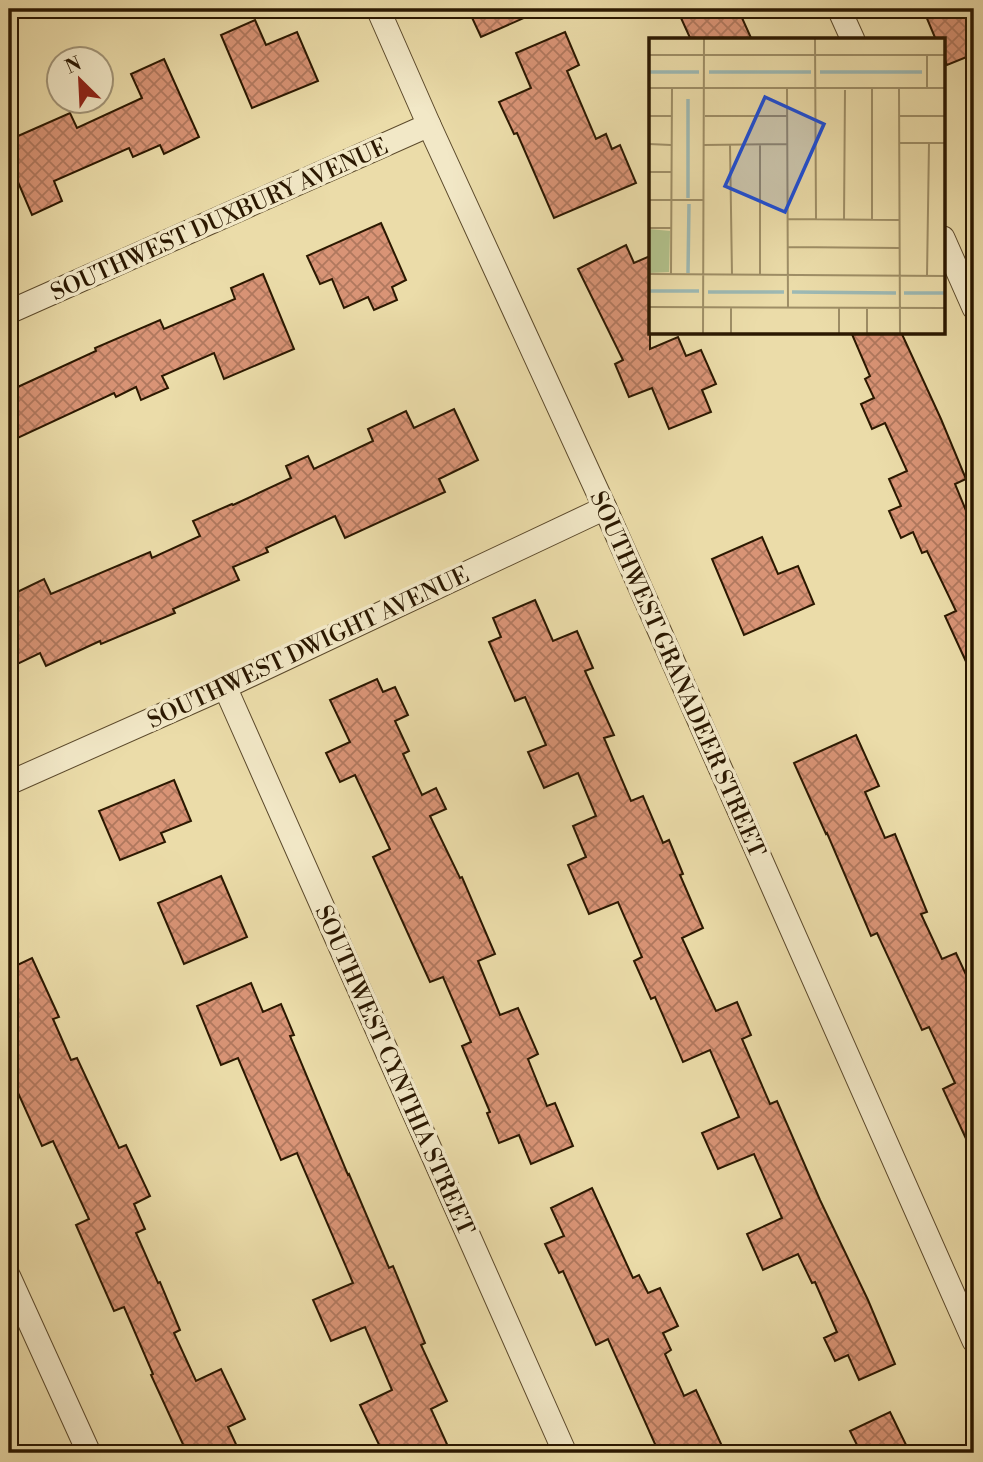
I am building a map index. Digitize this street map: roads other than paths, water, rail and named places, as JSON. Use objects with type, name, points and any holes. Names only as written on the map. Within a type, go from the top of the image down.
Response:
[{"type":"street","name":"SOUTHWEST GRANADEER STREET","points":[[379,9],[429,125],[605,508],[974,1341]]},
{"type":"street","points":[[839,9],[852,38]]},
{"type":"street","name":"SOUTHWEST DUXBURY AVENUE","points":[[9,312],[429,125]]},
{"type":"street","points":[[944,240],[974,308]]},
{"type":"street","name":"SOUTHWEST DWIGHT AVENUE","points":[[9,783],[225,687],[605,508]]},
{"type":"street","name":"SOUTHWEST CYNTHIA STREET","points":[[225,687],[565,1453]]},
{"type":"street","points":[[9,1277],[89,1453]]}]
